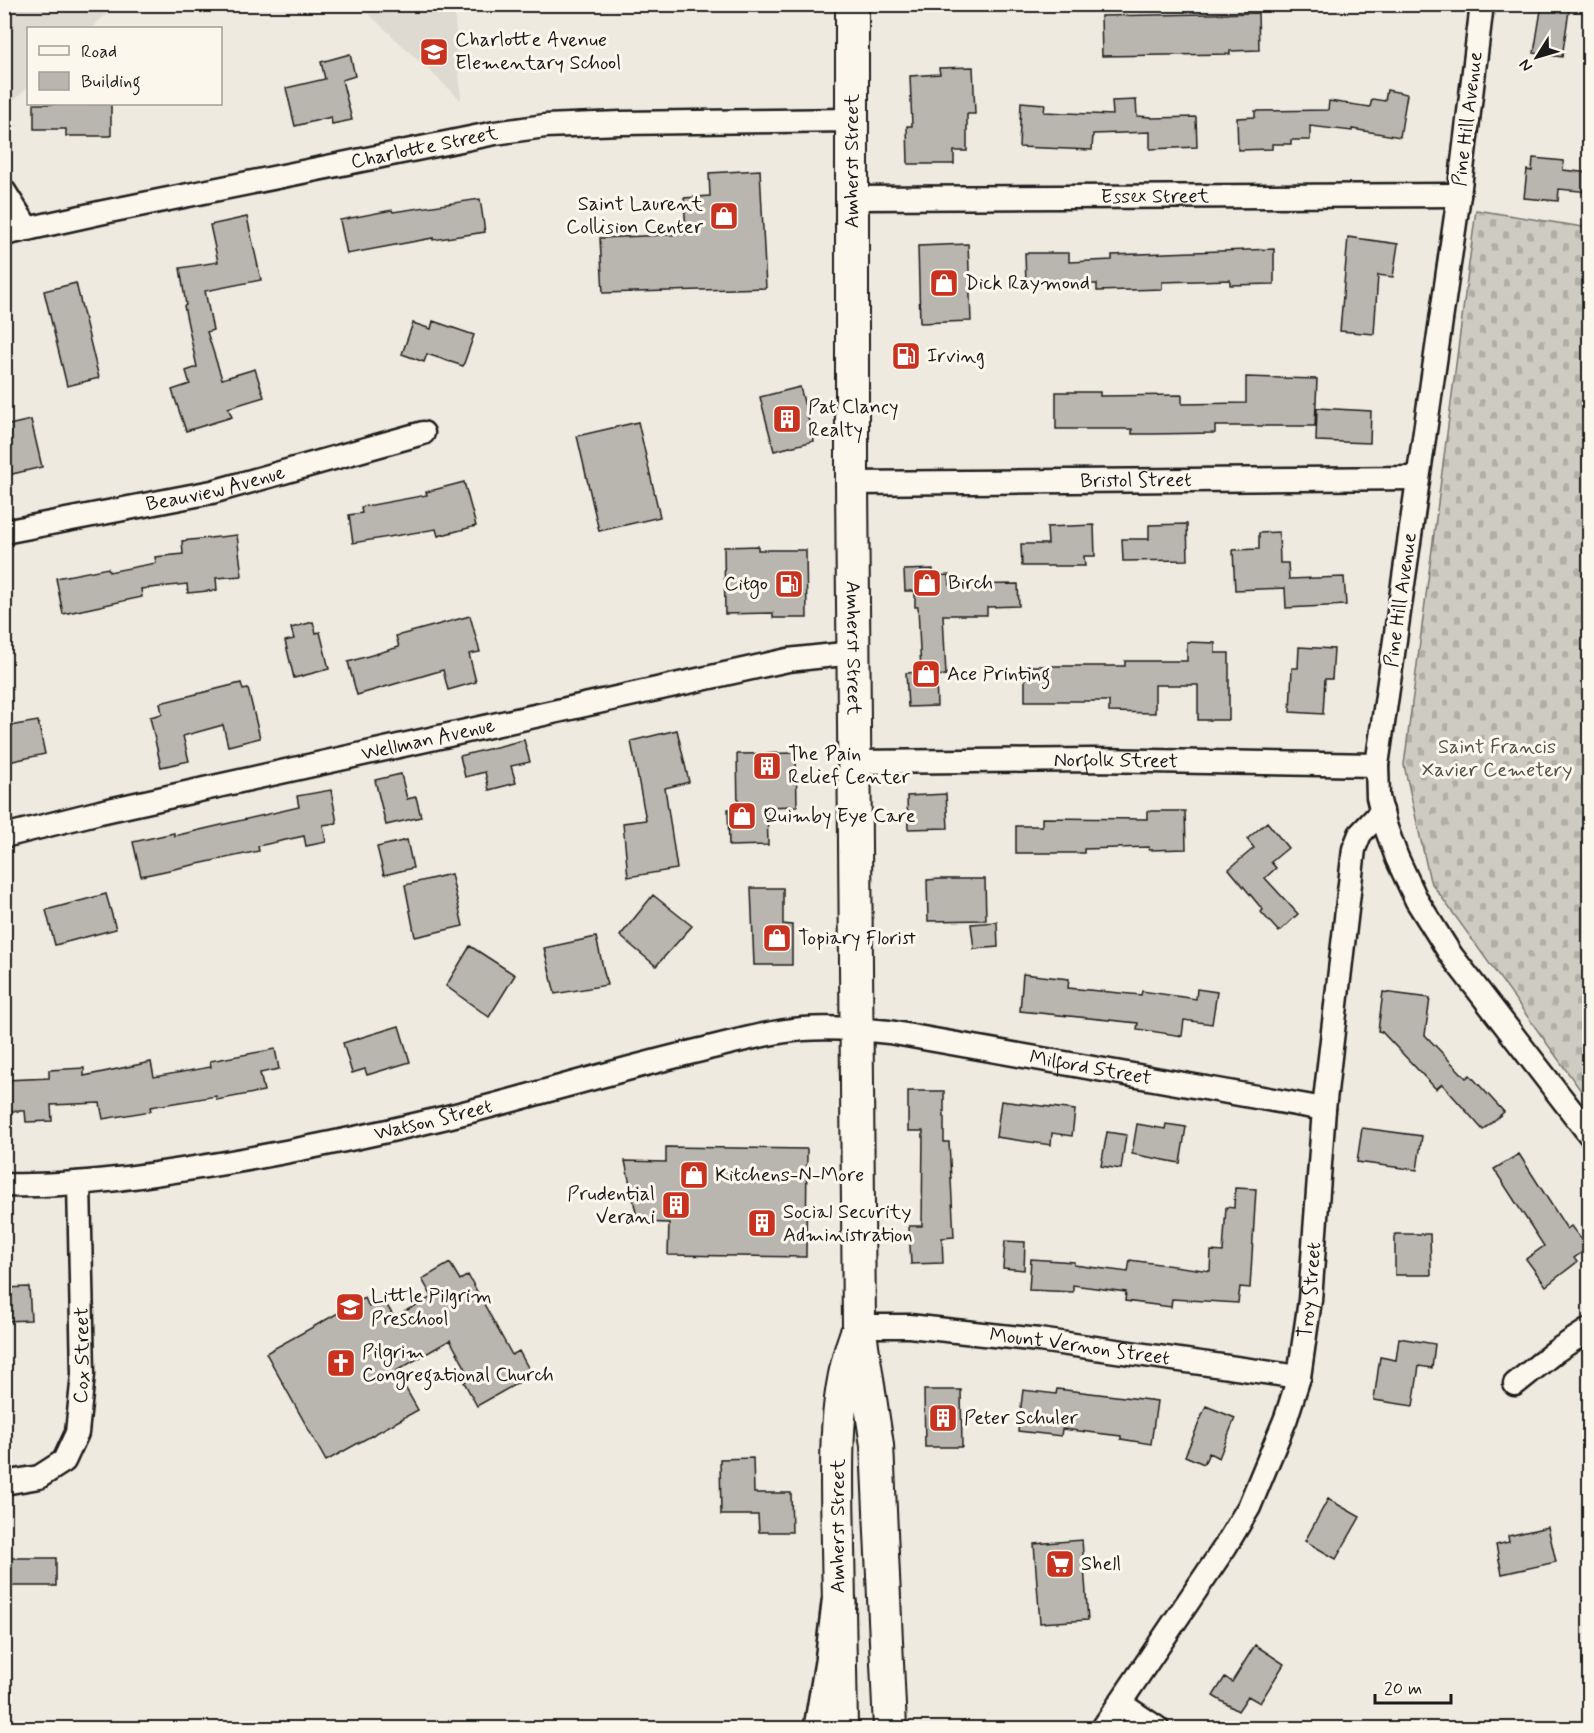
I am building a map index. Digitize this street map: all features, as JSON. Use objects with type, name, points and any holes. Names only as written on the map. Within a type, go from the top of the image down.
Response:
[{"type":"main road","name":"Amherst Street","points":[[852,4],[852,483],[859,1326],[877,1445],[890,1728]]},
{"type":"main road","name":"Amherst Street","points":[[841,1728],[837,1498],[840,1417],[846,1370],[859,1326]]},
{"type":"main road","points":[[822,1728],[838,1603]]},
{"type":"street","name":"Pine Hill Avenue","points":[[1482,4],[1459,195],[1377,765],[1378,797],[1397,858],[1417,901],[1451,955],[1590,1135]]},
{"type":"street","name":"Charlotte Street","points":[[4,234],[495,133],[545,126],[851,120]]},
{"type":"street","points":[[4,191],[27,229]]},
{"type":"street","name":"Essex Street","points":[[852,198],[1459,195]]},
{"type":"street","name":"Beauview Avenue","points":[[4,532],[212,492],[423,433]]},
{"type":"street","name":"Bristol Street","points":[[852,483],[1418,478]]},
{"type":"street","name":"Wellman Avenue","points":[[4,836],[100,812],[788,660],[853,653]]},
{"type":"street","name":"Norfolk Street","points":[[854,762],[1094,760],[1377,765]]},
{"type":"street","name":"Troy Street","points":[[1103,1728],[1249,1508],[1286,1418],[1299,1377],[1310,1300],[1324,1109],[1354,849],[1360,834],[1382,811]]},
{"type":"street","name":"Watson Street","points":[[4,1185],[35,1186],[79,1183],[169,1172],[287,1152],[409,1126],[748,1038],[803,1029],[857,1029]]},
{"type":"street","name":"Milford Street","points":[[857,1029],[889,1032],[1324,1109]]},
{"type":"street","name":"Cox Street","points":[[4,1483],[39,1477],[64,1461],[76,1433],[83,1374],[79,1183]]},
{"type":"street","name":"Mount Vernon Street","points":[[859,1326],[909,1326],[1029,1339],[1299,1377]]},
{"type":"street","points":[[1515,1384],[1556,1351],[1590,1329]]},
{"type":"street","points":[[1121,1704],[1157,1728]]},
{"type":"shaded area","points":[[5,4],[117,4],[92,27],[27,27],[27,88],[5,109]]},
{"type":"shaded area","name":"Charlotte Avenue Elementary School","points":[[359,5],[454,5],[461,100]]},
{"type":"green space","name":"Saint Francis Xavier Cemetery","points":[[1476,210],[1589,228],[1589,1102],[1430,881],[1404,765]]},
{"type":"building","points":[[1542,4],[1570,4],[1562,57],[1534,53]]},
{"type":"building","points":[[1258,13],[1259,50],[1230,51],[1230,54],[1102,56],[1101,16]]},
{"type":"building","points":[[350,54],[355,76],[342,80],[352,120],[332,124],[331,117],[295,126],[286,88],[325,79],[321,62]]},
{"type":"building","points":[[973,67],[975,114],[967,114],[967,151],[954,151],[954,164],[908,164],[907,126],[912,126],[910,76],[940,74],[939,68]]},
{"type":"building","points":[[1387,90],[1407,94],[1400,137],[1352,129],[1352,131],[1310,126],[1310,140],[1291,140],[1291,144],[1272,144],[1272,149],[1238,150],[1237,118],[1255,117],[1255,111],[1328,110],[1329,101],[1370,107],[1372,99],[1385,101]]},
{"type":"building","points":[[1136,100],[1137,116],[1196,117],[1197,147],[1150,149],[1150,132],[1093,134],[1092,150],[1019,147],[1021,102],[1045,104],[1044,112],[1113,115],[1112,101]]},
{"type":"building","points":[[34,105],[111,105],[111,136],[66,136],[66,129],[34,129]]},
{"type":"building","points":[[1533,158],[1564,161],[1563,170],[1590,173],[1590,192],[1559,189],[1558,201],[1524,198],[1527,170],[1532,171]]},
{"type":"building","name":"Saint Laurent Collision Center","points":[[760,170],[766,288],[603,293],[600,238],[686,234],[684,198],[710,196],[709,173]]},
{"type":"building","points":[[480,199],[485,232],[433,240],[433,238],[347,254],[340,220],[392,210],[393,212]]},
{"type":"building","points":[[247,217],[261,280],[205,291],[213,330],[207,332],[222,379],[255,369],[264,397],[228,408],[232,417],[186,431],[172,390],[190,384],[186,371],[197,367],[184,306],[186,305],[180,268],[218,262],[210,225]]},
{"type":"building","points":[[1348,237],[1398,244],[1393,277],[1378,275],[1374,334],[1340,331]]},
{"type":"building","name":"Dick Raymond","points":[[968,244],[971,321],[920,323],[918,246]]},
{"type":"building","points":[[1274,249],[1274,284],[1230,285],[1230,280],[1162,282],[1162,289],[1097,291],[1097,284],[1026,284],[1025,253],[1069,253],[1069,262],[1112,260],[1112,255]]},
{"type":"building","points":[[76,283],[99,378],[67,386],[44,291]]},
{"type":"building","points":[[433,321],[474,335],[463,366],[427,354],[424,362],[402,354],[413,323],[431,329]]},
{"type":"building","points":[[1246,377],[1317,379],[1315,426],[1215,426],[1215,433],[1152,434],[1132,434],[1132,429],[1056,429],[1056,392],[1100,392],[1100,396],[1182,395],[1182,404],[1246,403]]},
{"type":"building","name":"Pat Clancy Realty","points":[[800,387],[814,441],[774,451],[760,397]]},
{"type":"building","points":[[1317,408],[1371,411],[1370,443],[1316,441]]},
{"type":"building","points":[[31,420],[42,467],[8,475],[4,459],[4,426]]},
{"type":"building","points":[[638,422],[660,517],[599,531],[577,436]]},
{"type":"building","points":[[464,482],[476,526],[438,536],[436,529],[353,543],[349,515],[362,513],[361,507],[427,495],[426,492]]},
{"type":"building","points":[[1187,524],[1188,560],[1123,561],[1122,539],[1149,539],[1149,525]]},
{"type":"building","points":[[1094,525],[1095,556],[1084,556],[1085,566],[1022,566],[1021,544],[1048,544],[1047,527]]},
{"type":"building","points":[[1279,532],[1280,563],[1288,563],[1289,579],[1344,577],[1346,605],[1286,608],[1285,588],[1235,590],[1233,550],[1259,549],[1259,533]]},
{"type":"building","points":[[237,535],[242,576],[216,578],[217,590],[188,593],[187,584],[141,589],[142,597],[63,614],[56,578],[108,568],[109,572],[156,563],[155,557],[183,554],[182,541]]},
{"type":"building","points":[[758,546],[758,550],[806,550],[807,618],[773,618],[773,613],[725,614],[724,547]]},
{"type":"building","points":[[933,569],[933,576],[949,575],[950,585],[1018,584],[1019,606],[987,607],[987,615],[943,615],[946,675],[936,676],[937,706],[908,707],[906,673],[921,672],[918,607],[915,607],[915,591],[905,591],[904,570]]},
{"type":"building","points":[[470,616],[480,652],[469,654],[476,682],[448,690],[443,670],[357,695],[348,662],[399,647],[396,636]]},
{"type":"building","points":[[313,622],[316,633],[320,632],[329,669],[294,678],[285,641],[294,639],[291,628]]},
{"type":"building","points":[[1187,642],[1215,643],[1215,653],[1229,653],[1229,720],[1198,720],[1198,685],[1155,685],[1155,713],[1109,712],[1109,701],[1025,701],[1025,666],[1125,666],[1125,661],[1187,661]]},
{"type":"building","points":[[1299,647],[1334,649],[1332,679],[1325,679],[1323,714],[1290,712],[1292,668],[1298,668]]},
{"type":"building","points":[[241,683],[243,690],[248,689],[260,738],[228,746],[223,725],[183,736],[189,761],[161,767],[150,717],[162,714],[160,703]]},
{"type":"building","points":[[38,721],[45,754],[4,763],[4,727]]},
{"type":"building","points":[[677,730],[689,782],[665,788],[677,869],[628,877],[623,823],[646,820],[631,741]]},
{"type":"building","points":[[524,740],[530,762],[511,766],[516,783],[489,790],[485,772],[465,777],[460,756]]},
{"type":"building","name":"Quimby Eye Care","points":[[796,753],[797,806],[767,807],[768,845],[729,846],[728,809],[738,809],[737,754]]},
{"type":"building","points":[[401,774],[407,799],[416,797],[421,817],[386,825],[375,780]]},
{"type":"building","points":[[331,790],[337,823],[323,825],[326,842],[306,846],[304,836],[258,846],[259,851],[141,876],[133,842],[174,833],[174,836],[299,807],[297,796]]},
{"type":"building","points":[[946,794],[948,828],[908,829],[907,796]]},
{"type":"building","points":[[1147,811],[1185,811],[1186,849],[1149,850],[1149,847],[1084,849],[1084,853],[1016,853],[1016,826],[1042,826],[1042,818],[1147,819]]},
{"type":"building","points":[[1267,822],[1288,848],[1271,862],[1276,868],[1265,878],[1298,914],[1279,932],[1229,869],[1254,848],[1247,839]]},
{"type":"building","points":[[407,840],[413,868],[384,875],[377,847]]},
{"type":"building","points":[[451,874],[463,926],[415,937],[405,885]]},
{"type":"building","points":[[985,879],[986,920],[928,921],[927,880]]},
{"type":"building","name":"Topiary Florist","points":[[751,888],[783,888],[783,924],[792,925],[792,965],[754,965]]},
{"type":"building","points":[[106,894],[116,929],[55,945],[46,910]]},
{"type":"building","points":[[653,895],[692,926],[656,966],[620,936]]},
{"type":"building","points":[[997,922],[998,947],[974,949],[971,924]]},
{"type":"building","points":[[596,937],[607,985],[555,994],[544,948]]},
{"type":"building","points":[[470,946],[515,975],[489,1017],[446,986]]},
{"type":"building","points":[[1023,974],[1069,979],[1068,988],[1141,995],[1142,991],[1196,999],[1197,989],[1217,992],[1212,1024],[1184,1020],[1182,1036],[1137,1029],[1138,1023],[1020,1011]]},
{"type":"building","points":[[1383,992],[1430,998],[1425,1035],[1466,1078],[1470,1075],[1504,1112],[1483,1130],[1442,1084],[1436,1089],[1382,1032],[1378,1031]]},
{"type":"building","points":[[399,1026],[410,1062],[367,1075],[365,1069],[352,1073],[343,1043]]},
{"type":"building","points":[[275,1049],[279,1069],[260,1073],[264,1091],[217,1100],[216,1096],[150,1107],[151,1111],[103,1119],[100,1103],[51,1105],[52,1121],[26,1122],[25,1111],[7,1111],[6,1080],[49,1078],[49,1070],[84,1068],[84,1076],[151,1062],[154,1077],[211,1067],[210,1061]]},
{"type":"building","points":[[908,1091],[944,1091],[944,1142],[949,1142],[954,1237],[942,1238],[943,1263],[911,1264],[909,1226],[922,1226],[923,1131],[908,1131]]},
{"type":"building","points":[[1001,1101],[1075,1110],[1072,1136],[1052,1133],[1051,1145],[996,1137]]},
{"type":"building","points":[[1137,1124],[1165,1129],[1166,1124],[1186,1127],[1180,1163],[1132,1154]]},
{"type":"building","points":[[1362,1128],[1422,1136],[1417,1170],[1357,1162]]},
{"type":"building","points":[[1107,1132],[1126,1135],[1121,1169],[1101,1166]]},
{"type":"building","points":[[666,1147],[807,1149],[806,1257],[668,1255],[669,1223],[638,1222],[625,1161],[666,1162]]},
{"type":"building","points":[[1519,1154],[1567,1229],[1571,1226],[1588,1248],[1574,1258],[1577,1262],[1546,1286],[1526,1259],[1544,1246],[1494,1169]]},
{"type":"building","points":[[1235,1188],[1256,1189],[1250,1288],[1240,1287],[1238,1303],[1172,1299],[1171,1307],[1125,1301],[1126,1292],[1073,1285],[1073,1292],[1029,1290],[1031,1259],[1074,1262],[1074,1265],[1128,1272],[1130,1260],[1210,1271],[1211,1251],[1223,1252],[1226,1207],[1234,1208]]},
{"type":"building","points":[[1395,1234],[1430,1234],[1431,1275],[1395,1275]]},
{"type":"building","points":[[1005,1241],[1025,1242],[1024,1270],[1003,1268]]},
{"type":"building","name":"Pilgrim Congregational Church","points":[[450,1263],[460,1280],[468,1275],[512,1355],[519,1351],[532,1375],[477,1406],[464,1382],[471,1378],[450,1340],[396,1371],[418,1410],[326,1461],[266,1353],[365,1298],[369,1307],[383,1299],[394,1317],[432,1297],[422,1279]]},
{"type":"building","points":[[29,1287],[31,1320],[4,1321],[4,1288]]},
{"type":"building","points":[[1399,1338],[1435,1344],[1432,1368],[1419,1366],[1413,1406],[1374,1400],[1380,1357],[1396,1360]]},
{"type":"building","points":[[1057,1389],[1157,1401],[1151,1444],[1121,1439],[1121,1436],[1062,1429],[1061,1436],[1018,1431],[1023,1390],[1056,1394]]},
{"type":"building","name":"Peter Schuler","points":[[924,1390],[961,1390],[962,1447],[925,1447]]},
{"type":"building","points":[[1206,1406],[1235,1418],[1219,1458],[1209,1453],[1204,1464],[1185,1456]]},
{"type":"building","points":[[753,1458],[754,1493],[791,1493],[792,1532],[759,1532],[758,1515],[721,1515],[720,1459]]},
{"type":"building","points":[[1328,1499],[1360,1517],[1336,1559],[1305,1541]]},
{"type":"building","points":[[1548,1527],[1556,1562],[1502,1574],[1496,1545],[1509,1542],[1508,1536]]},
{"type":"building","name":"Shell","points":[[1082,1540],[1088,1620],[1040,1623],[1034,1544]]},
{"type":"building","points":[[4,1558],[56,1558],[56,1586],[4,1586]]},
{"type":"building","points":[[1255,1645],[1284,1664],[1260,1703],[1248,1696],[1238,1711],[1213,1696],[1225,1677],[1232,1682]]},
{"type":"place","name":"Charlotte Avenue Elementary School","points":[[434,52]]},
{"type":"place","name":"Saint Laurent Collision Center","points":[[724,216]]},
{"type":"place","name":"Dick Raymond","points":[[944,283]]},
{"type":"place","name":"Irving","points":[[906,356]]},
{"type":"place","name":"Pat Clancy Realty","points":[[787,419]]},
{"type":"place","name":"Birch","points":[[927,583]]},
{"type":"place","name":"Citgo","points":[[789,584]]},
{"type":"place","name":"Ace Printing","points":[[926,674]]},
{"type":"place","name":"The Pain Relief Center","points":[[767,766]]},
{"type":"place","name":"Quimby Eye Care","points":[[742,816]]},
{"type":"place","name":"Topiary Florist","points":[[777,938]]},
{"type":"place","name":"Kitchens-N-More","points":[[694,1175]]},
{"type":"place","name":"Prudential Verani","points":[[676,1205]]},
{"type":"place","name":"Social Security Administration","points":[[762,1223]]},
{"type":"place","name":"Little Pilgrim Preschool","points":[[350,1307]]},
{"type":"place","name":"Pilgrim Congregational Church","points":[[341,1363]]},
{"type":"place","name":"Peter Schuler","points":[[943,1418]]},
{"type":"place","name":"Shell","points":[[1060,1564]]}]
